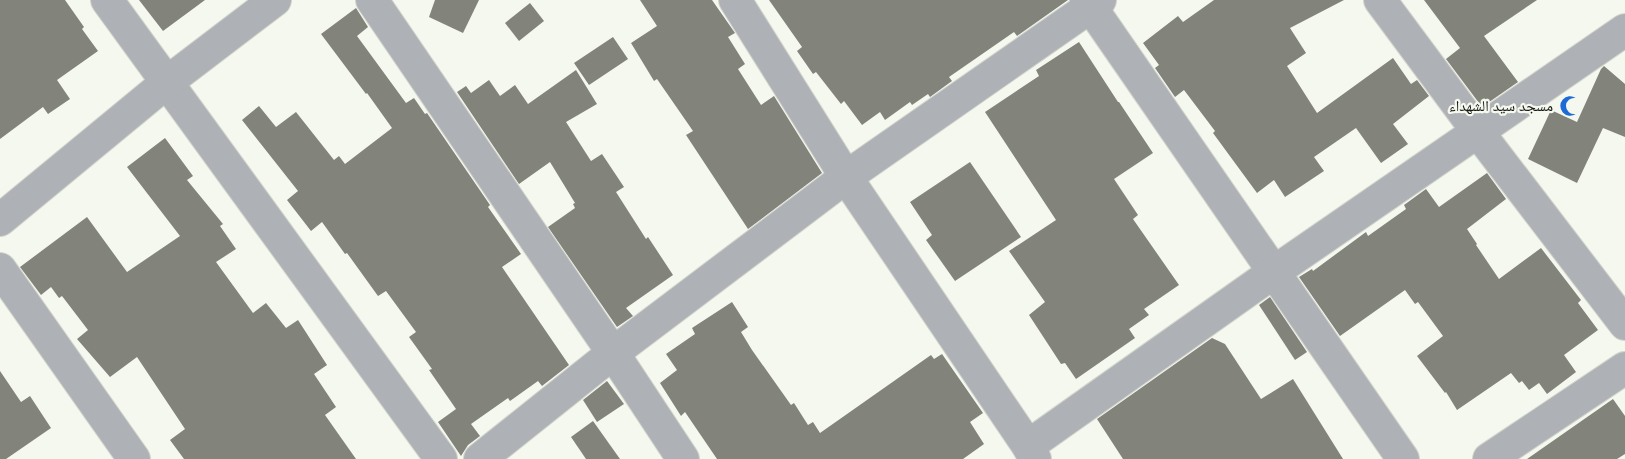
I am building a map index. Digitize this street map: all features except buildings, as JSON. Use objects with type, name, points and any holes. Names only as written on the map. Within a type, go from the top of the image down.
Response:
[{"type":"street","points":[[107,0],[441,459]]},
{"type":"street","points":[[0,220],[166,83],[275,0]]},
{"type":"street","points":[[372,0],[683,459]]},
{"type":"street","points":[[735,0],[846,177],[1031,453],[1274,272],[1478,132],[1621,40]]},
{"type":"street","points":[[1380,0],[1625,324]]},
{"type":"street","points":[[480,459],[613,353],[846,177],[1092,2],[1403,459]]},
{"type":"street","points":[[0,269],[134,459]]},
{"type":"street","points":[[1498,456],[1622,377]]},
{"type":"place","name":"مسجد سيد الشهداء","points":[[1570,106]]}]
